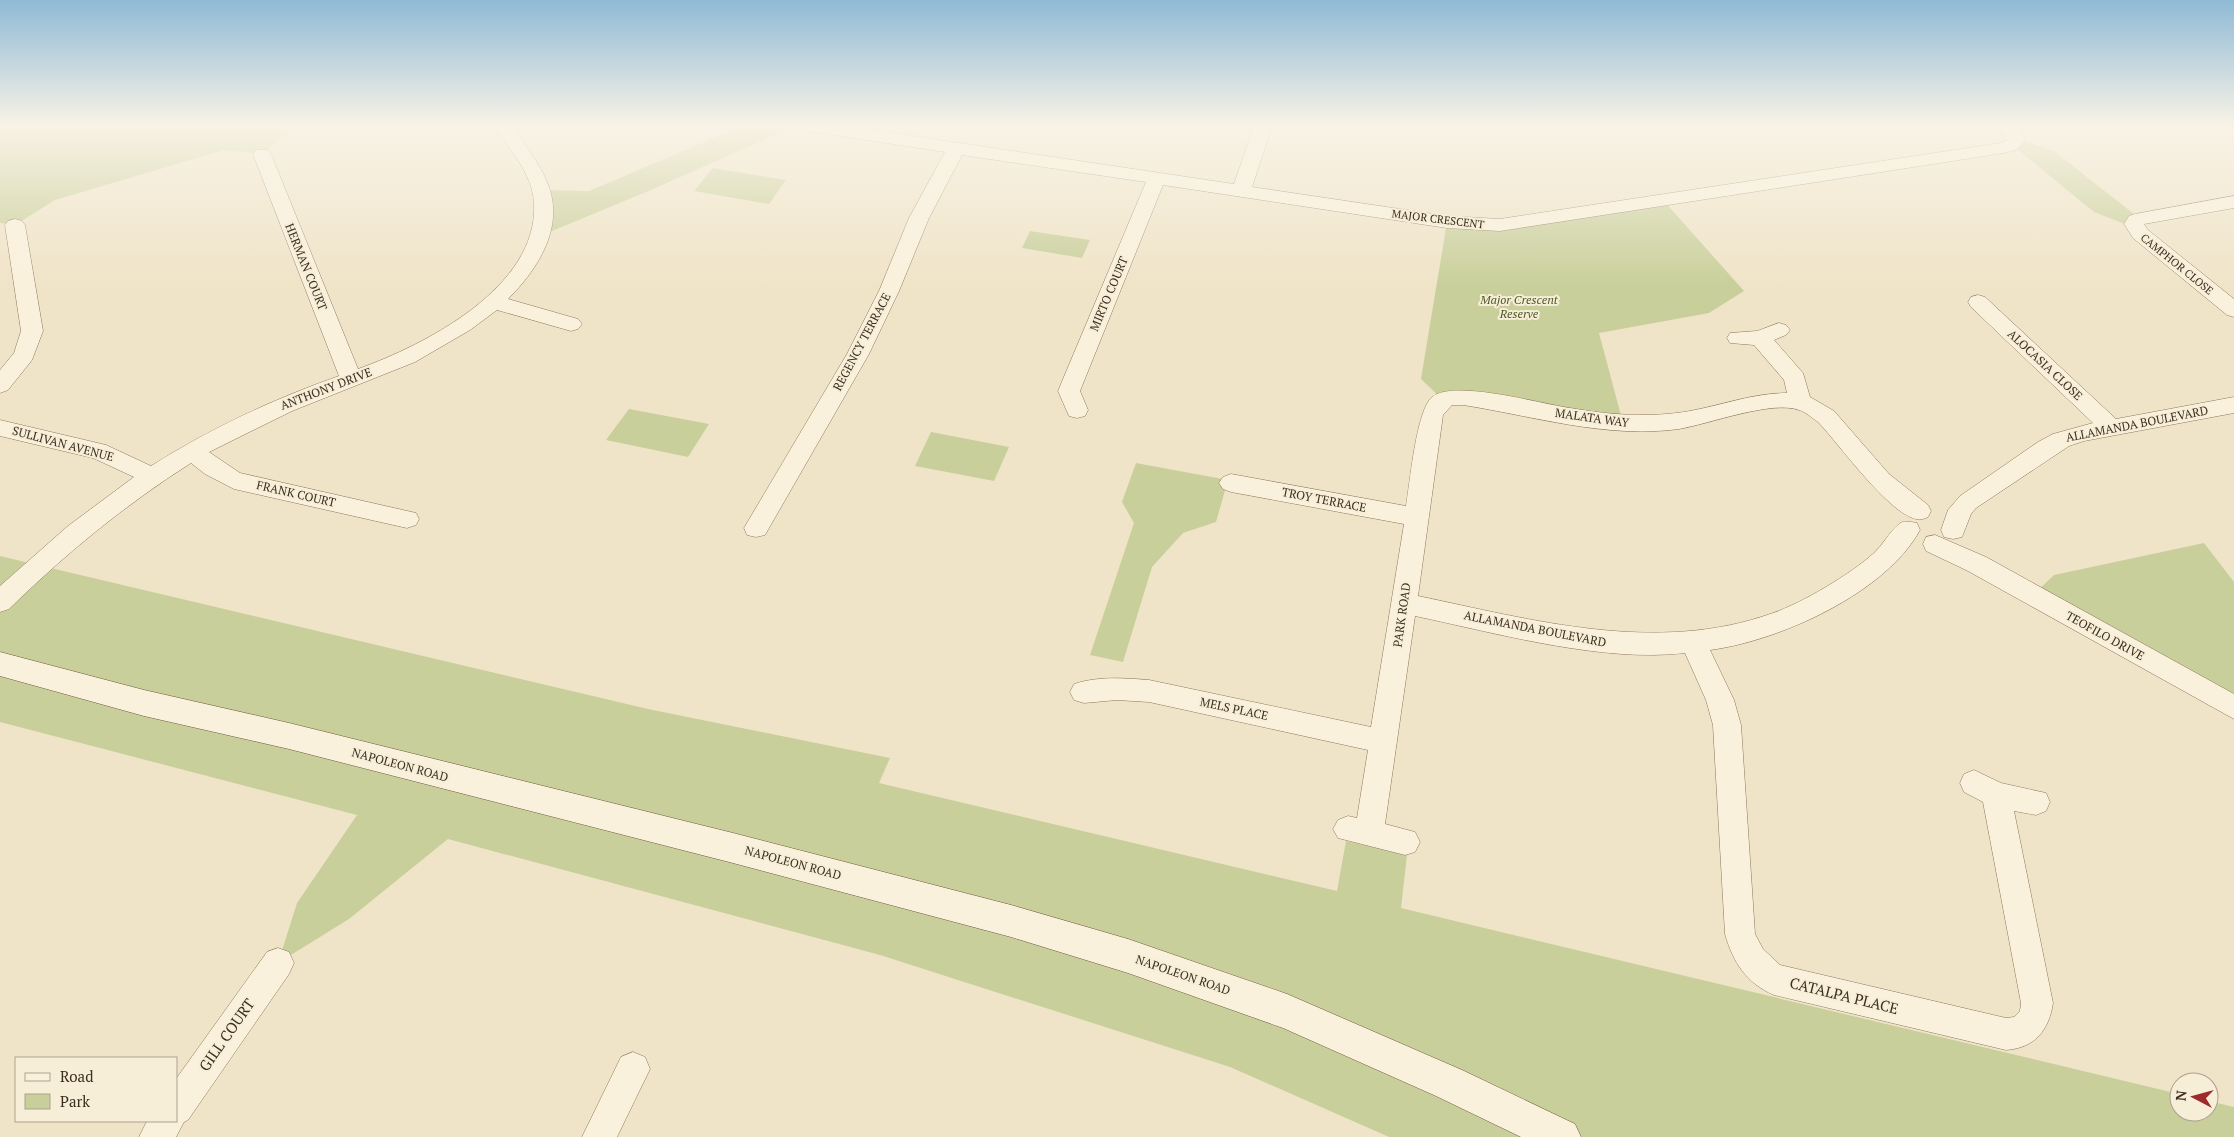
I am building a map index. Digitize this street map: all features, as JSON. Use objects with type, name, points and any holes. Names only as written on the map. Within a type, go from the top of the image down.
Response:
[{"type":"main road","name":"NAPOLEON ROAD","points":[[0,664],[144,703],[289,736],[751,852],[1011,920],[1128,956],[1288,1012],[1449,1083],[1562,1137]]},
{"type":"street","name":"HERMAN COURT","points":[[272,179],[351,379]]},
{"type":"street","name":"ANTHONY DRIVE","points":[[0,602],[61,545],[105,509],[151,476],[192,451],[264,414],[384,367],[428,346],[493,302],[515,279],[531,257],[540,236],[544,218],[544,202],[535,179]]},
{"type":"street","name":"REGENCY TERRACE","points":[[756,528],[858,354],[889,291],[919,218],[940,179]]},
{"type":"street","name":"MIRTO COURT","points":[[1077,410],[1069,391],[1157,179]]},
{"type":"street","name":"MAJOR CRESCENT","points":[[1164,179],[1447,222],[1500,225],[1801,179]]},
{"type":"street","points":[[1241,191],[1245,179]]},
{"type":"street","name":"CAMPHOR CLOSE","points":[[2234,202],[2142,218],[2136,220],[2134,224],[2140,234],[2234,310]]},
{"type":"street","points":[[0,385],[24,355],[32,331],[15,225]]},
{"type":"street","points":[[493,302],[571,324]]},
{"type":"street","name":"ALOCASIA CLOSE","points":[[1978,302],[2112,428]]},
{"type":"street","points":[[1738,338],[1770,334],[1795,378],[1800,401]]},
{"type":"street","name":"MALATA WAY","points":[[1442,399],[1464,397],[1590,419],[1641,424],[1679,421],[1778,400],[1800,401],[1812,406],[1824,416],[1917,519]]},
{"type":"street","name":"PARK ROAD","points":[[1406,842],[1358,832],[1383,741],[1432,415],[1437,403],[1442,399]]},
{"type":"street","name":"ALLAMANDA BOULEVARD","points":[[1404,603],[1592,640],[1649,646],[1732,638],[1778,624],[1828,598],[1887,557],[1942,539],[1960,510],[1968,502],[2060,440],[2112,428],[2234,405]]},
{"type":"street","name":"SULLIVAN AVENUE","points":[[0,428],[98,451],[119,459],[151,476]]},
{"type":"street","name":"FRANK COURT","points":[[192,451],[224,475],[247,484],[407,519]]},
{"type":"street","name":"TROY TERRACE","points":[[1231,483],[1416,517]]},
{"type":"street","name":"ALLAMANDA BOULEVARD","points":[[1887,557],[1917,519],[1968,502]]},
{"type":"street","name":"TEOFILO DRIVE","points":[[1917,519],[1917,538],[1942,539],[1977,564],[2234,707]]},
{"type":"street","name":"CATALPA PLACE","points":[[1694,643],[1720,700],[1727,725],[1740,934],[1750,959],[1761,971],[1774,979],[2006,1034],[2017,1034],[2029,1026],[2034,1020],[2037,1003],[1985,789],[2036,802]]},
{"type":"street","name":"MELS PLACE","points":[[1084,692],[1117,689],[1149,691],[1383,741]]},
{"type":"street","name":"GILL COURT","points":[[178,1105],[278,963]]},
{"type":"street","points":[[599,1137],[633,1069]]},
{"type":"street","points":[[156,1137],[166,1122]]},
{"type":"green space","points":[[0,179],[126,179],[55,200],[15,225],[0,223]]},
{"type":"green space","points":[[617,179],[676,179],[540,236],[541,190],[589,191]]},
{"type":"green space","points":[[704,179],[786,180],[769,204],[694,191]]},
{"type":"green space","points":[[2054,179],[2090,179],[2139,218],[2135,228],[2094,212]]},
{"type":"green space","name":"Major Crescent Reserve","points":[[1664,201],[1744,291],[1709,313],[1599,333],[1623,423],[1442,399],[1421,379],[1447,222],[1474,225]]},
{"type":"green space","points":[[1030,231],[1090,240],[1082,258],[1022,248]]},
{"type":"green space","points":[[629,409],[709,424],[688,457],[606,440]]},
{"type":"green space","points":[[931,432],[1009,447],[994,481],[915,466]]},
{"type":"green space","points":[[1136,463],[1228,480],[1216,522],[1183,533],[1152,567],[1123,662],[1090,655],[1134,523],[1122,502]]},
{"type":"green space","points":[[2204,543],[2234,582],[2234,707],[2033,595],[2054,575]]},
{"type":"green space","points":[[0,556],[648,709],[890,758],[879,783],[1337,891],[1346,841],[1407,855],[1401,908],[2169,1092],[2169,1122],[2219,1122],[2219,1103],[2234,1107],[2234,1137],[1389,1137],[1230,1067],[880,955],[448,839],[349,919],[278,963],[297,903],[357,815],[0,722]]}]
